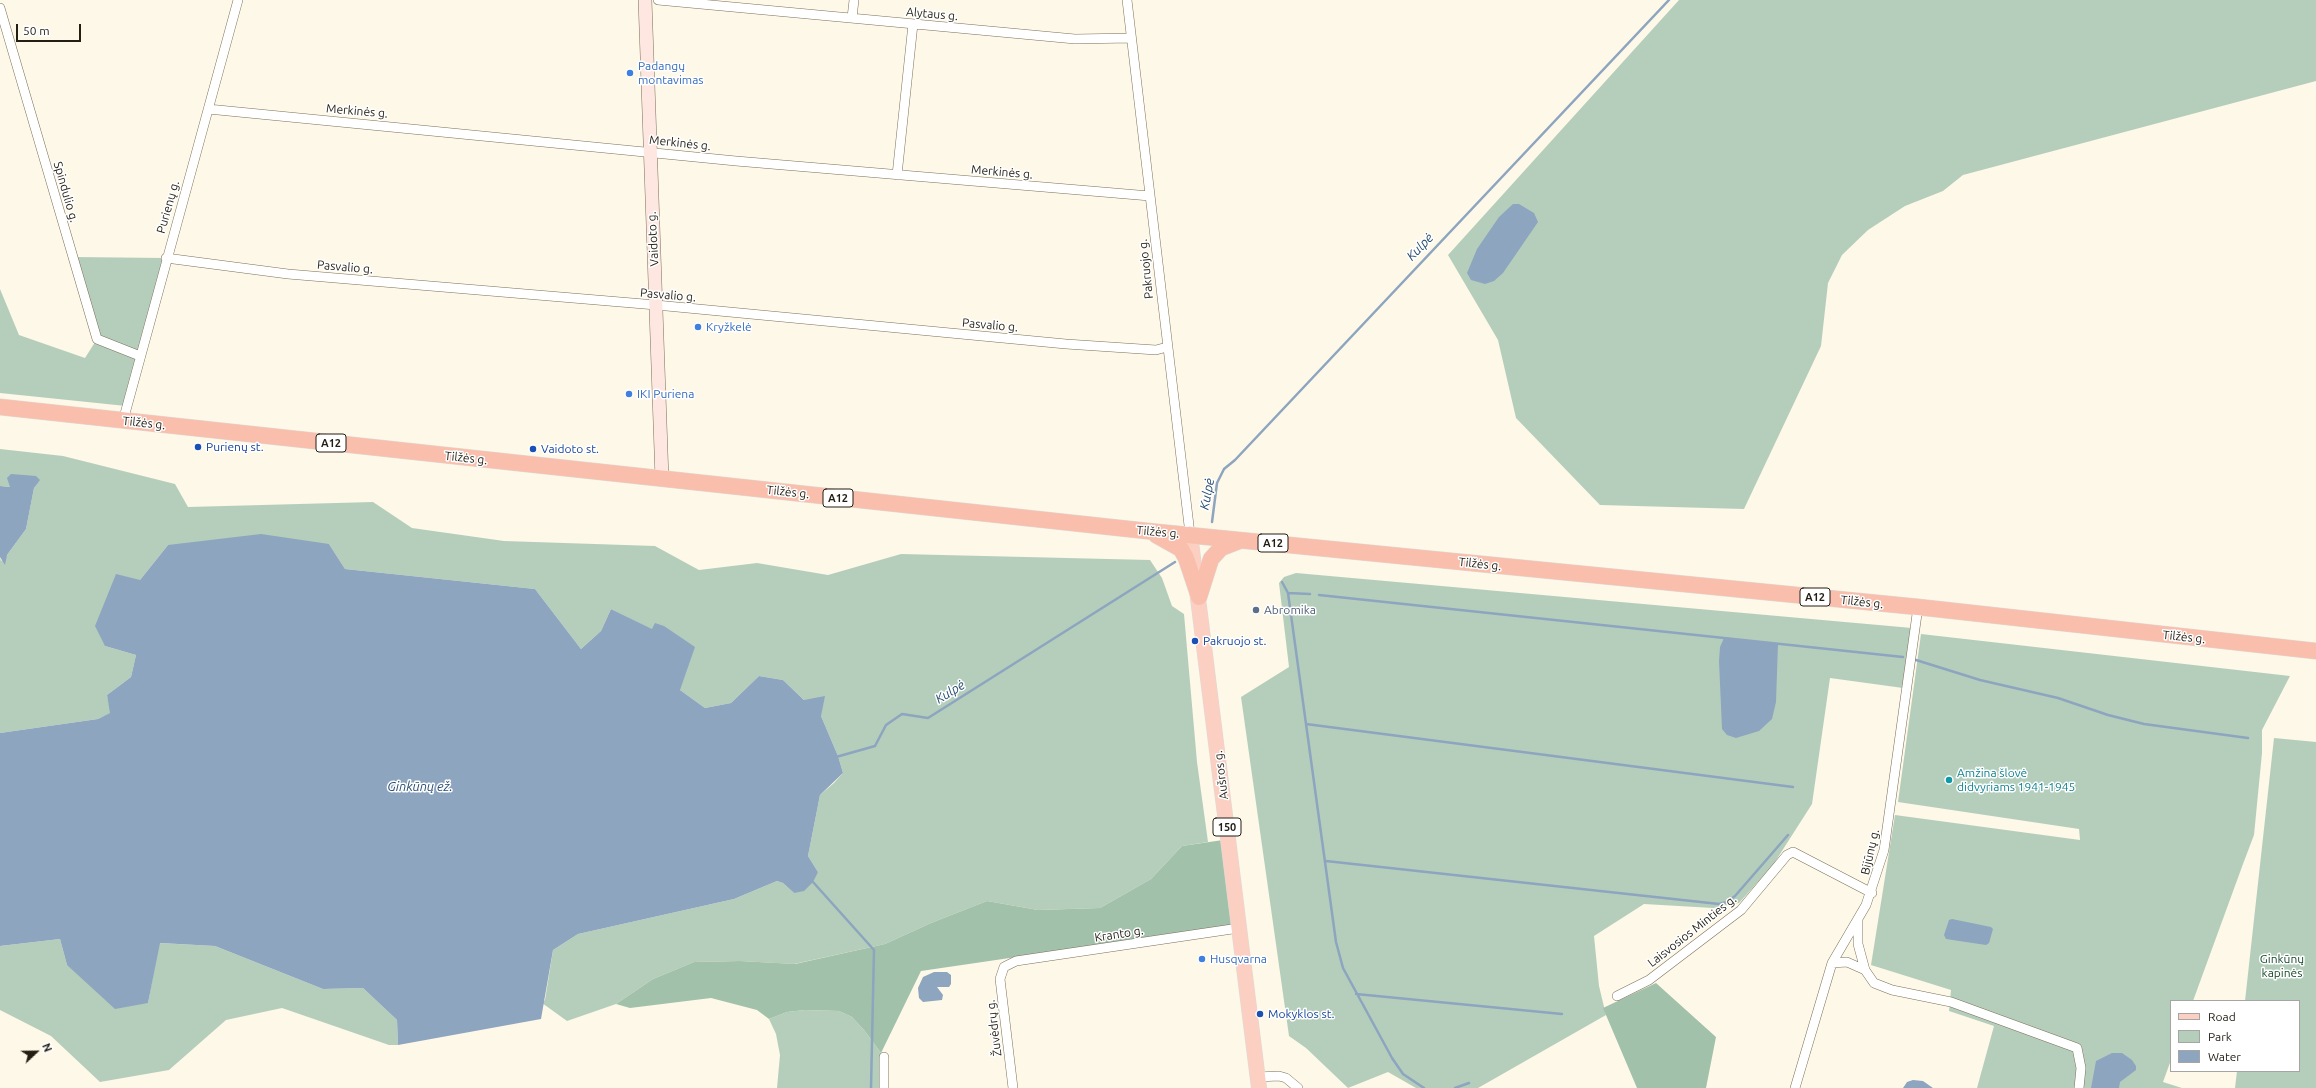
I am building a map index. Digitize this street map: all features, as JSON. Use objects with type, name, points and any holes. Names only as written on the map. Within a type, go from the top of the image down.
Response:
[{"type":"highway","name":"Tilžės g.","points":[[0,407],[1147,531],[1190,534],[1918,607],[2316,651]]},
{"type":"highway","points":[[1147,531],[1181,549],[1186,558],[1200,597]]},
{"type":"highway","points":[[1200,597],[1211,559],[1221,548],[1242,540]]},
{"type":"main road","name":"Vaidoto g.","points":[[645,0],[649,151],[662,479]]},
{"type":"main road","name":"Aušros g.","points":[[1190,534],[1200,597],[1258,1083]]},
{"type":"street","name":"Purienų g.","points":[[123,421],[166,258],[238,0]]},
{"type":"street","name":"Alytaus g.","points":[[658,0],[1075,39],[1131,38]]},
{"type":"street","points":[[852,18],[854,0]]},
{"type":"street","name":"Pakruojo g.","points":[[1127,0],[1190,534]]},
{"type":"street","name":"Spindulio g.","points":[[0,8],[97,339],[140,356]]},
{"type":"street","points":[[897,175],[914,24]]},
{"type":"street","name":"Merkinės g.","points":[[208,109],[897,175],[1150,196]]},
{"type":"street","name":"Pasvalio g.","points":[[166,258],[288,274],[656,305],[1066,344],[1156,350],[1167,347]]},
{"type":"street","name":"Bijūnų g.","points":[[1795,1088],[1832,962],[1872,893],[1884,850],[1891,811],[1918,607]]},
{"type":"street","name":"Laisvosios Minties g.","points":[[1618,996],[1650,980],[1741,910],[1787,854],[1793,852],[1872,893]]},
{"type":"street","points":[[1858,919],[1858,944],[1865,970],[1874,983],[1892,990],[1951,1002],[2077,1048],[2082,1068],[2079,1088]]},
{"type":"street","name":"Kranto g.","points":[[1004,967],[1016,961],[1239,928]]},
{"type":"street","points":[[1832,962],[1847,962],[1865,970]]},
{"type":"street","name":"Žuvėdrų g.","points":[[1004,967],[1000,980],[1013,1088]]},
{"type":"street","points":[[884,1057],[884,1088]]},
{"type":"street","points":[[1258,1083],[1279,1076],[1286,1078],[1298,1088]]},
{"type":"green space","points":[[1679,0],[2316,0],[2316,81],[1963,175],[1943,191],[1905,206],[1868,230],[1842,255],[1828,283],[1821,346],[1744,509],[1600,505],[1516,418],[1498,340],[1448,255]]},
{"type":"green space","points":[[73,257],[166,258],[126,406],[0,393],[0,289],[19,335],[85,358],[97,339]]},
{"type":"green space","points":[[0,449],[63,456],[175,484],[188,507],[373,502],[412,528],[504,541],[655,546],[699,570],[757,563],[828,575],[901,554],[1150,560],[1162,578],[1172,606],[1184,614],[1197,762],[1208,842],[1182,846],[1151,879],[1100,908],[1038,910],[987,901],[931,923],[885,944],[794,964],[740,961],[694,962],[653,979],[616,1004],[567,1021],[542,1003],[545,1000],[553,950],[578,934],[734,899],[777,881],[783,883],[794,893],[818,872],[808,856],[820,795],[843,773],[838,756],[821,716],[783,680],[759,676],[731,703],[705,708],[680,690],[653,630],[611,609],[601,631],[581,649],[535,589],[345,569],[329,544],[168,545],[140,580],[105,646],[136,655],[131,677],[107,695],[111,713],[98,719],[0,733],[0,557],[1,561],[26,529],[34,488],[37,483],[10,487],[0,486]]},
{"type":"green space","points":[[1296,573],[1912,628],[1903,688],[1830,678],[1812,804],[1773,865],[1739,903],[1713,908],[1644,904],[1594,936],[1599,986],[1606,1015],[1478,1088],[1416,1088],[1388,1072],[1348,1088],[1306,1048],[1289,1036],[1241,697],[1289,667],[1279,583],[1284,577]]},
{"type":"green space","points":[[1921,634],[2290,676],[2262,730],[2262,753],[2254,835],[2193,1000],[2170,1000],[2170,1063],[2163,1082],[2182,1088],[1977,1088],[1994,1026],[1949,1011],[1951,990],[1871,965],[1895,815],[2080,840],[2079,829],[1898,802]]},
{"type":"green space","name":"Ginkūnų kapinės","points":[[2274,738],[2316,742],[2316,1088],[2235,1088],[2237,1072],[2300,1072],[2300,1000],[2245,1000]]},
{"type":"green space","points":[[1223,840],[1235,925],[921,971],[881,1053],[852,1017],[839,1011],[805,1010],[787,1012],[769,1019],[757,1010],[711,998],[630,1008],[616,1004],[653,979],[694,962],[740,961],[795,964],[885,944],[931,923],[987,901],[1038,910],[1100,908],[1151,879],[1182,846]]},
{"type":"green space","points":[[60,939],[67,965],[148,1003],[159,943],[215,946],[323,989],[363,988],[397,1020],[398,1045],[389,1045],[282,1008],[226,1020],[169,1070],[100,1082],[51,1036],[0,1010],[0,946]]},
{"type":"green space","points":[[1656,983],[1716,1037],[1706,1088],[1637,1088],[1603,1008]]},
{"type":"green space","points":[[805,1010],[839,1011],[852,1017],[881,1053],[880,1088],[777,1088],[780,1055],[776,1034],[769,1019],[787,1012]]},
{"type":"water","points":[[1513,204],[1519,204],[1534,213],[1538,222],[1503,273],[1494,281],[1485,284],[1471,280],[1467,273],[1477,249],[1499,217]]},
{"type":"water","points":[[11,474],[36,476],[40,480],[34,488],[26,529],[7,555],[5,565],[0,557],[0,486],[10,487],[7,478]]},
{"type":"water","name":"Ginkūnų ež.","points":[[261,534],[329,544],[345,569],[535,589],[581,649],[601,631],[611,609],[652,629],[655,623],[664,626],[695,647],[680,690],[705,708],[731,703],[759,676],[783,680],[804,700],[825,696],[821,716],[838,756],[843,773],[820,795],[808,856],[818,872],[813,882],[804,891],[794,893],[783,883],[777,881],[734,899],[578,934],[553,950],[541,1019],[398,1045],[397,1020],[363,988],[323,989],[215,946],[160,943],[148,1003],[115,1009],[67,965],[60,939],[0,946],[0,733],[98,719],[110,713],[107,695],[131,677],[136,655],[105,646],[95,626],[116,574],[140,580],[168,545]]},
{"type":"water","points":[[1724,638],[1778,644],[1776,702],[1772,719],[1759,731],[1736,738],[1727,735],[1722,729],[1719,661],[1720,647]]},
{"type":"water","points":[[1952,919],[1991,927],[1993,929],[1989,943],[1986,945],[1946,939],[1944,935],[1949,920]]},
{"type":"water","points":[[934,972],[947,972],[951,975],[951,984],[949,987],[937,987],[943,995],[942,1000],[923,1002],[919,998],[918,988],[923,977]]},
{"type":"water","points":[[2112,1053],[2122,1053],[2132,1060],[2136,1066],[2136,1070],[2120,1082],[2119,1088],[2091,1088],[2096,1061]]},
{"type":"water","points":[[1913,1080],[1923,1081],[1933,1088],[1903,1088],[1907,1082]]},
{"type":"waterway","name":"Kulpė","points":[[1212,522],[1217,483],[1224,469],[1235,460],[1669,0]]},
{"type":"waterway","name":"Kulpė","points":[[836,757],[875,746],[886,725],[902,714],[928,718],[1175,562]]},
{"type":"waterway","points":[[1282,582],[1288,593],[1310,594]]},
{"type":"waterway","points":[[1288,593],[1336,942],[1343,968],[1392,1058],[1403,1074],[1424,1088]]},
{"type":"waterway","points":[[1319,595],[1903,657]]},
{"type":"waterway","points":[[1916,660],[1980,680],[2058,698],[2108,715],[2144,724],[2248,738]]},
{"type":"waterway","points":[[1306,724],[1793,787]]},
{"type":"waterway","points":[[1326,861],[1719,904],[1727,902],[1735,896],[1788,835]]},
{"type":"waterway","points":[[813,882],[874,950],[871,1088]]},
{"type":"waterway","points":[[1356,994],[1562,1014]]},
{"type":"waterway","points":[[1455,1088],[1469,1083]]},
{"type":"place","name":"Padangų montavimas","points":[[630,73]]},
{"type":"place","name":"Kryžkelė","points":[[698,327]]},
{"type":"place","name":"IKI Puriena","points":[[629,394]]},
{"type":"place","name":"Purienų st.","points":[[198,447]]},
{"type":"place","name":"Vaidoto st.","points":[[533,449]]},
{"type":"place","name":"Abromika","points":[[1256,610]]},
{"type":"place","name":"Pakruojo st.","points":[[1195,641]]},
{"type":"place","name":"Amžina šlovė didvyriams 1941-1945","points":[[1949,780]]},
{"type":"place","name":"Husqvarna","points":[[1202,959]]},
{"type":"place","name":"Mokyklos st.","points":[[1260,1014]]}]
